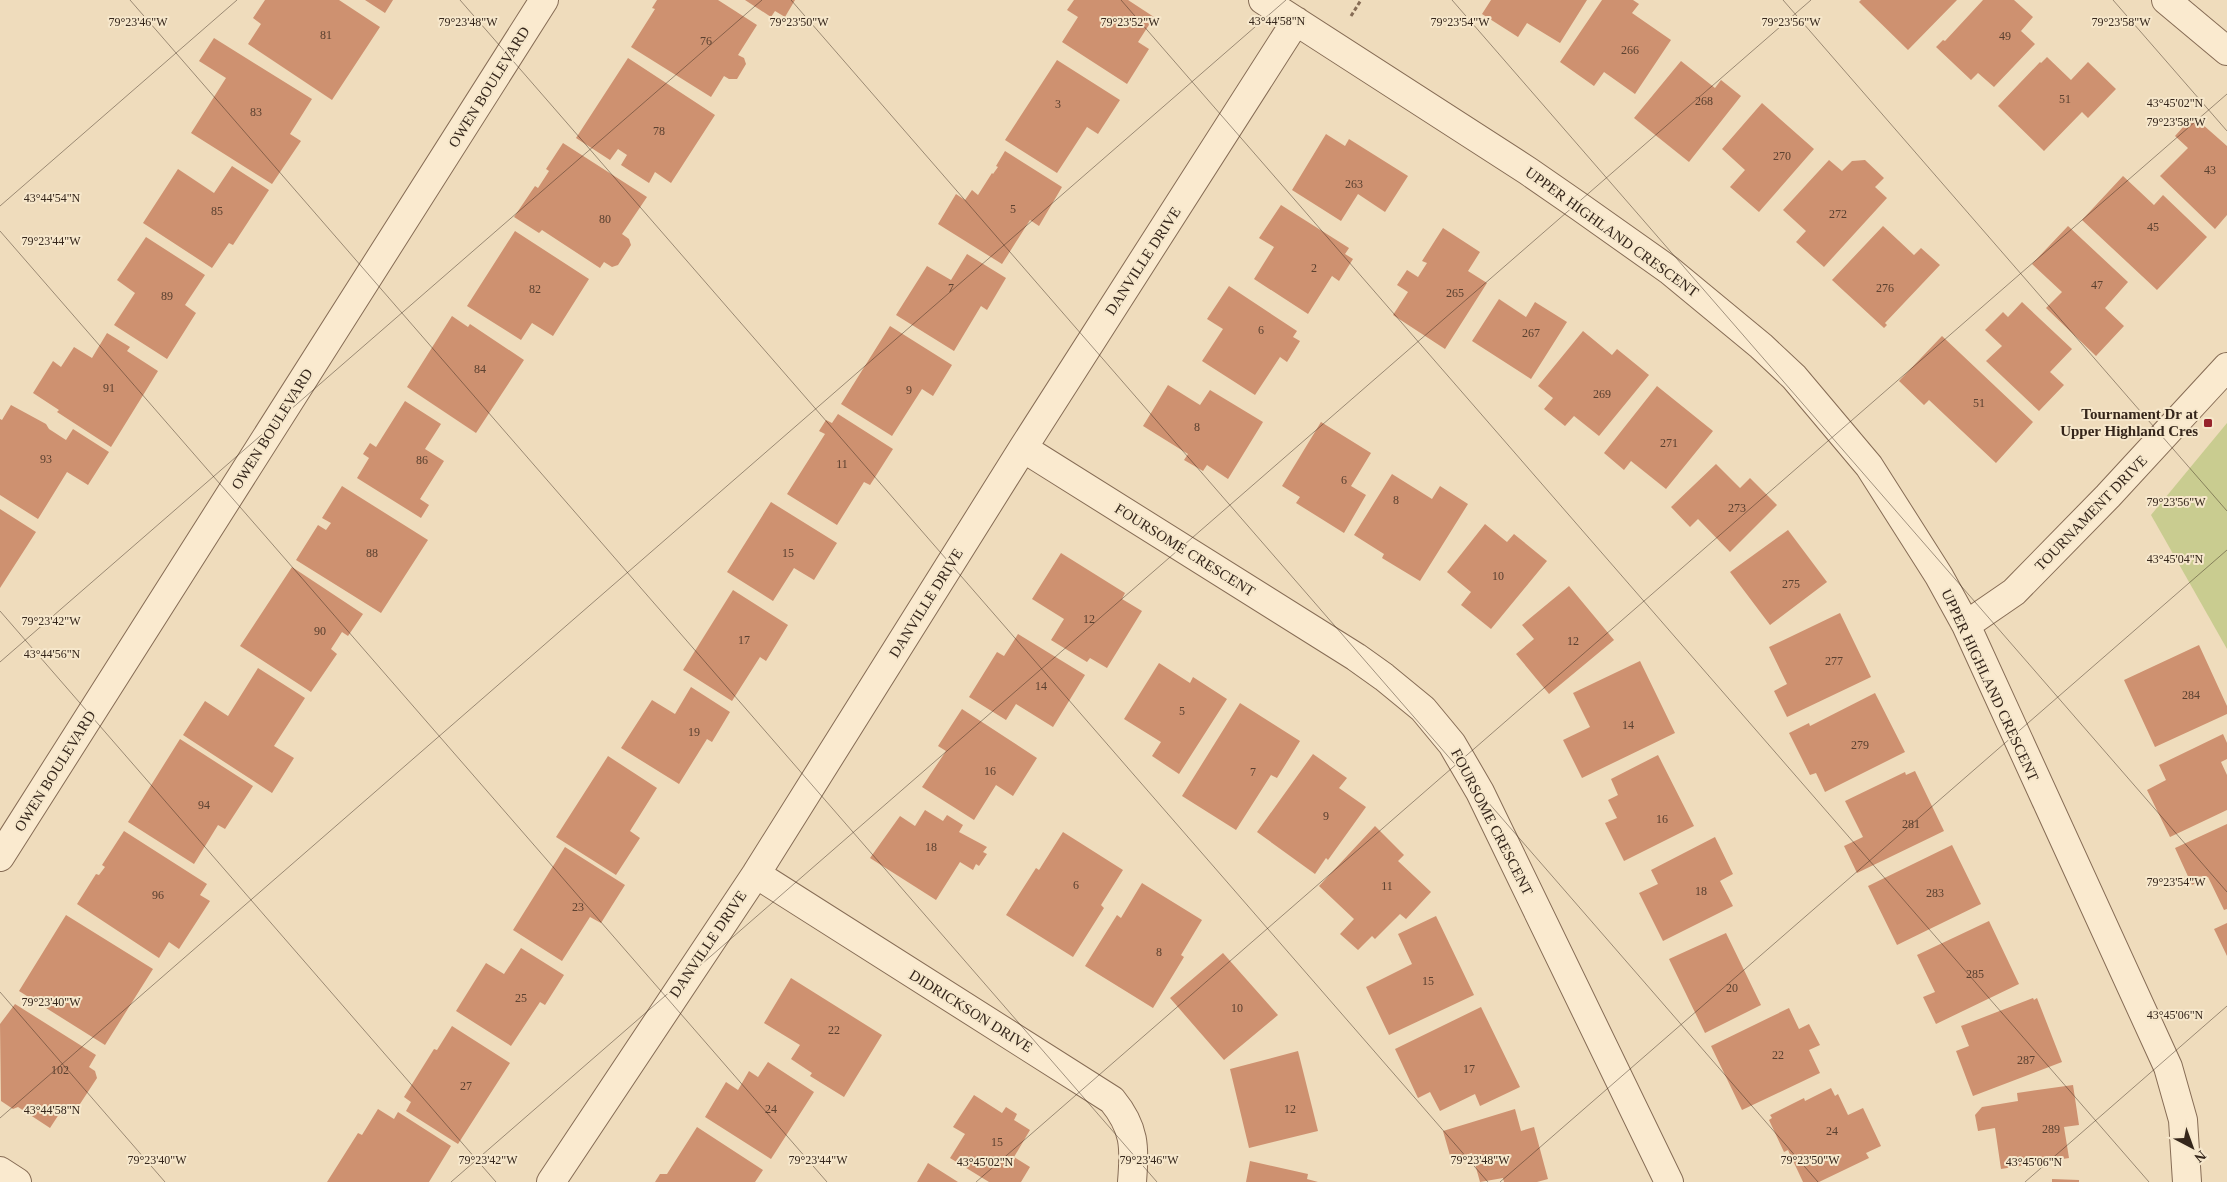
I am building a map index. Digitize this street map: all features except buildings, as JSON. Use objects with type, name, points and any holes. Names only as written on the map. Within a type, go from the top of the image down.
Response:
[{"type":"street","name":"OWEN BOULEVARD","points":[[0,858],[544,0]]},
{"type":"street","name":"UPPER HIGHLAND CRESCENT","points":[[1263,0],[1528,171],[1669,270],[1761,346],[1794,376],[1869,466],[1939,576],[1966,625],[2168,1067],[2183,1120],[2187,1182]]},
{"type":"street","points":[[2166,0],[2227,51]]},
{"type":"street","name":"DANVILLE DRIVE","points":[[551,1182],[756,874],[1023,448],[1296,21]]},
{"type":"street","name":"TOURNAMENT DRIVE","points":[[1966,625],[2014,592],[2108,496],[2227,367]]},
{"type":"street","name":"FOURSOME CRESCENT","points":[[1023,448],[1356,657],[1423,709],[1452,744],[1480,792],[1669,1182]]},
{"type":"street","name":"DIDRICKSON DRIVE","points":[[756,874],[1112,1100],[1122,1112],[1132,1133],[1134,1161],[1132,1182]]},
{"type":"street","points":[[0,1171],[17,1182]]},
{"type":"green space","points":[[2227,423],[2227,649],[2151,515]]},
{"type":"place","name":"Tournament Dr at Upper Highland Cres","points":[[2208,423]]}]
